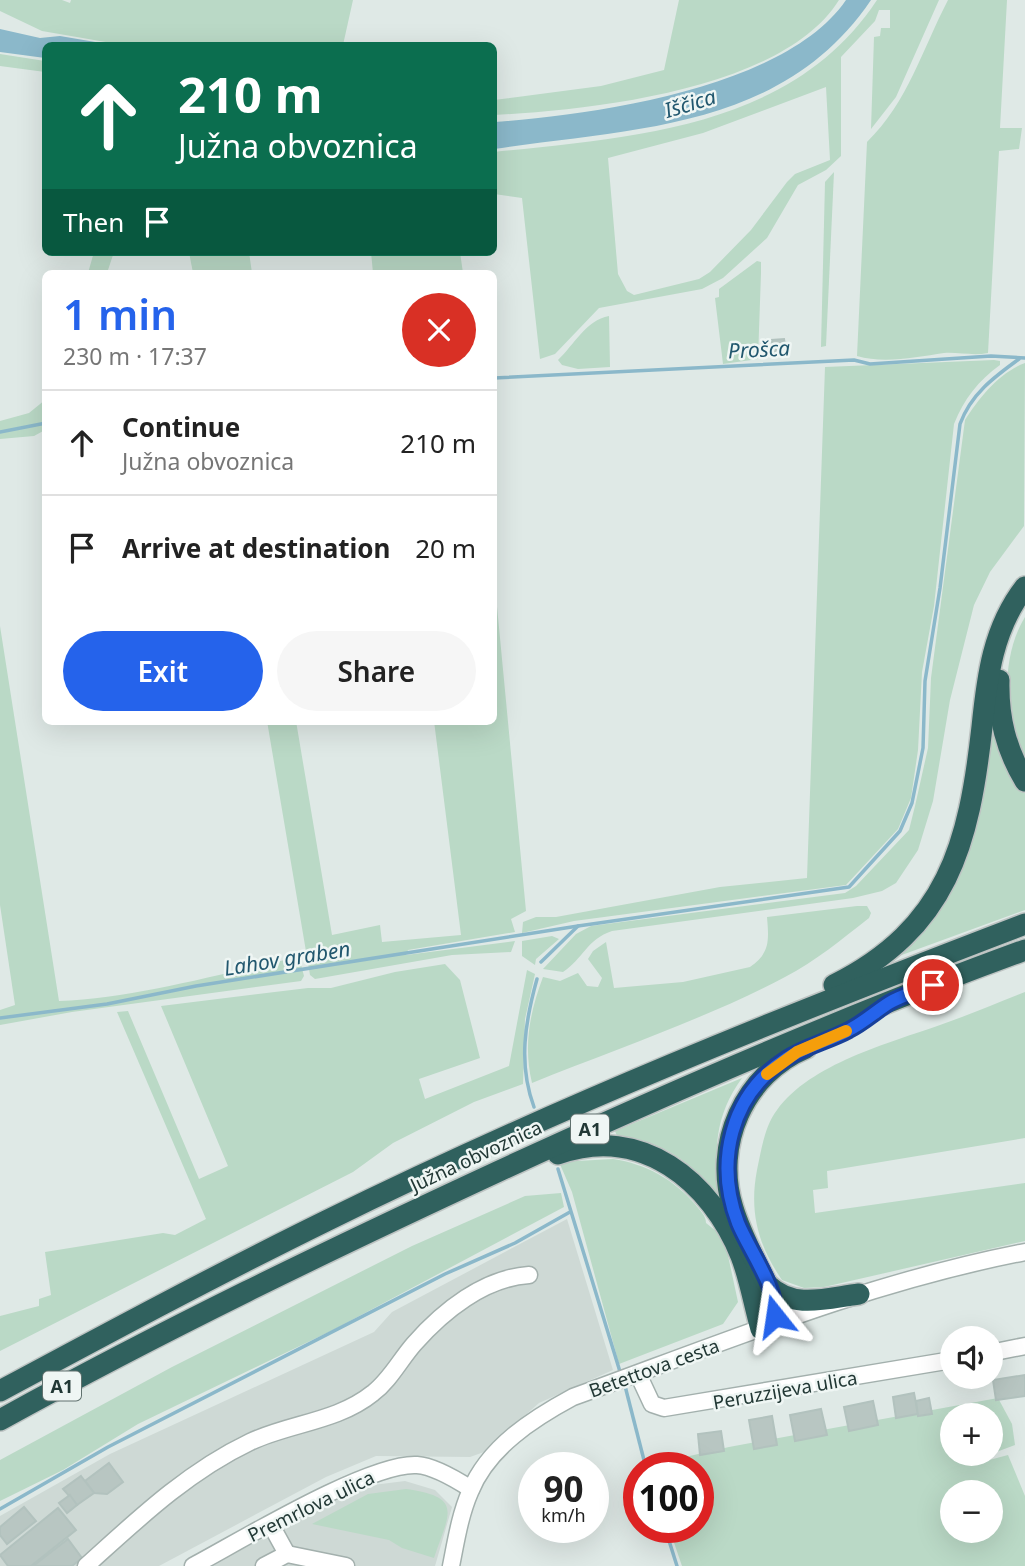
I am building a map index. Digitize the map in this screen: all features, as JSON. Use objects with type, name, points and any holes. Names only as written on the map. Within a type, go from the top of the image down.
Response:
[{"type":"highway","points":[[755,1030],[782,1007],[866,968],[905,935],[941,888],[960,849],[971,808],[994,646],[1011,607],[1025,587]]},
{"type":"highway","points":[[1025,605],[1009,635],[1001,662],[998,704],[1008,748],[1025,781]]},
{"type":"highway","name":"Južna obvoznica","points":[[0,1391],[329,1220],[755,1030],[1025,924]]},
{"type":"highway","name":"Južna obvoznica","points":[[0,1420],[123,1352],[292,1266],[642,1105],[891,1001],[1025,950]]},
{"type":"highway","points":[[767,1327],[776,1309],[768,1285],[742,1233],[728,1184],[728,1148],[737,1116],[756,1085],[785,1059],[850,1030],[891,1001]]},
{"type":"highway","points":[[292,1266],[346,1251],[566,1152],[589,1147],[623,1147],[653,1155],[675,1167],[706,1197],[741,1256],[767,1327]]},
{"type":"highway","points":[[768,1285],[780,1295],[797,1301],[859,1294]]},
{"type":"street","name":"Betettova cesta","points":[[451,1566],[471,1489],[498,1451],[540,1415],[573,1398],[859,1294],[936,1272],[1025,1252]]},
{"type":"street","points":[[86,1566],[134,1520],[198,1472],[251,1441],[359,1403],[388,1379],[414,1344],[456,1305],[500,1280],[529,1275]]},
{"type":"street","points":[[1003,1350],[1025,1346]]},
{"type":"street","name":"Peruzzijeva ulica","points":[[628,1378],[652,1404],[664,1408],[940,1362]]},
{"type":"street","name":"Premrlova ulica","points":[[193,1566],[357,1480],[387,1470],[418,1465],[471,1489]]},
{"type":"street","points":[[271,1525],[293,1558]]},
{"type":"street","points":[[268,1565],[293,1558],[346,1566]]},
{"type":"shaded area","points":[[567,1219],[613,1370],[539,1403],[484,1452],[470,1457],[376,1456],[326,1477],[159,1566],[0,1566],[0,1516],[110,1454],[374,1332],[392,1312]]},
{"type":"shaded area","points":[[405,1481],[435,1490],[452,1507],[435,1566],[210,1566],[365,1486]]},
{"type":"green space","points":[[0,0],[62,0],[70,3],[71,0],[353,0],[344,42],[106,42],[42,31],[0,11]]},
{"type":"green space","points":[[679,0],[839,0],[812,31],[775,55],[731,75],[631,100],[581,108],[497,115],[497,100],[601,86],[664,70]]},
{"type":"green space","points":[[877,0],[939,0],[896,97],[871,129],[874,37],[880,36],[881,28],[890,28],[890,10],[879,10],[875,21],[841,57],[841,156],[826,170],[798,185],[767,238],[723,278],[702,289],[599,308],[555,354],[540,359],[522,198],[497,194],[497,152],[600,140],[705,119],[755,101],[801,76],[842,43]],"holes":[[[826,87],[830,160],[795,174],[751,230],[710,272],[699,279],[634,295],[627,291],[618,274],[608,158],[703,133]]]},
{"type":"green space","points":[[948,0],[1007,0],[1000,128],[1022,128],[1019,149],[999,151],[988,353],[944,353],[889,360],[857,356],[867,142],[904,93]]},
{"type":"green space","points":[[0,54],[42,61],[42,72],[0,66]]},
{"type":"green space","points":[[834,172],[826,346],[821,347],[825,182]]},
{"type":"green space","points":[[93,256],[113,256],[108,270],[89,270]]},
{"type":"green space","points":[[190,256],[250,256],[252,270],[192,270]]},
{"type":"green space","points":[[371,256],[461,256],[463,270],[373,270]]},
{"type":"green space","points":[[757,261],[761,262],[758,359],[723,364],[715,298],[719,297],[719,289]]},
{"type":"green space","points":[[609,316],[610,367],[578,369],[562,365],[558,360],[581,334],[594,322]]},
{"type":"green space","points":[[1000,361],[1000,365],[972,391],[954,424],[934,606],[922,672],[918,750],[911,798],[898,829],[846,885],[574,921],[522,933],[523,922],[536,917],[556,917],[720,887],[807,878],[825,367]]},
{"type":"green space","points":[[1025,363],[1024,526],[990,572],[974,605],[950,700],[933,801],[918,850],[896,883],[882,891],[853,898],[612,931],[591,944],[563,972],[543,969],[576,934],[591,926],[845,893],[856,886],[909,830],[928,748],[931,678],[965,420],[991,387],[1007,373]]},
{"type":"green space","points":[[42,402],[42,432],[34,436],[0,439],[0,421],[29,413]]},
{"type":"green space","points":[[497,606],[526,911],[511,919],[515,932],[408,950],[406,955],[515,941],[511,952],[452,955],[315,979],[310,975],[268,725],[297,725],[332,935],[380,925],[382,942],[461,935],[435,725],[497,725]]},
{"type":"green space","points":[[1025,617],[1025,770],[1012,734],[1007,693],[1011,653]]},
{"type":"green space","points":[[0,626],[59,1001],[149,990],[299,957],[304,976],[301,981],[72,1012],[0,1025],[0,1010],[15,1005],[0,905]]},
{"type":"green space","points":[[988,714],[1025,790],[1025,910],[899,956],[931,914]]},
{"type":"green space","points":[[867,906],[871,913],[869,918],[818,957],[785,977],[692,1020],[532,1083],[528,1055],[529,1029],[543,977],[560,981],[578,973],[587,986],[598,987],[602,978],[588,959],[593,951],[606,942],[614,988],[683,982],[750,967],[757,962],[767,946],[767,917]]},
{"type":"green space","points":[[552,936],[559,939],[536,959],[535,965],[522,956],[522,941]]},
{"type":"green space","points":[[445,964],[460,980],[480,1058],[419,1079],[425,1099],[509,1066],[527,970],[535,974],[525,1019],[523,1084],[474,1102],[393,1143],[353,1172],[0,1351],[0,1316],[39,1306],[39,1299],[51,1295],[45,1252],[163,1233],[175,1235],[206,1219],[117,1012],[128,1011],[199,1179],[228,1166],[161,1006],[308,988],[331,988],[395,972]]},
{"type":"green space","points":[[1025,992],[1025,1138],[827,1171],[828,1188],[813,1190],[815,1213],[1025,1183],[1025,1241],[824,1287],[804,1288],[782,1280],[761,1241],[754,1200],[762,1147],[769,1123],[777,1110],[809,1080],[852,1057]]},
{"type":"green space","points":[[742,1078],[726,1106],[718,1135],[717,1165],[722,1197],[719,1198],[698,1174],[675,1155],[648,1142],[617,1136],[615,1131]]},
{"type":"green space","points":[[613,1159],[658,1174],[678,1187],[695,1204],[704,1215],[706,1223],[716,1231],[727,1251],[738,1302],[723,1324],[619,1364],[572,1192],[559,1162]]},
{"type":"green space","points":[[561,1193],[564,1207],[333,1330],[138,1424],[63,1470],[0,1501],[0,1460],[172,1367],[412,1246],[525,1196]]},
{"type":"green space","points":[[998,1398],[1001,1403],[971,1403]]},
{"type":"green space","points":[[1003,1407],[1012,1424],[1015,1445],[1003,1450]]},
{"type":"green space","points":[[940,1409],[940,1466],[1003,1466],[1003,1456],[1008,1455],[1025,1496],[1025,1566],[682,1566],[674,1543],[714,1543],[714,1452],[707,1452]]},
{"type":"green space","points":[[406,1489],[424,1492],[444,1502],[447,1519],[434,1558],[402,1548],[389,1540],[312,1524],[368,1494]]},
{"type":"water","name":"Iščica","points":[[846,0],[871,0],[835,43],[795,75],[750,99],[702,115],[651,127],[497,149],[497,122],[633,104],[685,91],[734,75],[780,55],[818,30]]},
{"type":"water","points":[[0,29],[40,38],[60,36],[95,42],[42,42],[42,58],[0,52]]},
{"type":"building","points":[[784,339],[786,354],[773,355],[772,340]]},
{"type":"building","points":[[1025,1375],[1025,1396],[996,1400],[994,1389],[1003,1389],[1003,1378]]},
{"type":"building","points":[[914,1393],[918,1414],[896,1418],[893,1397]]},
{"type":"building","points":[[929,1398],[932,1414],[918,1416],[916,1401]]},
{"type":"building","points":[[873,1401],[878,1425],[849,1431],[844,1407]]},
{"type":"building","points":[[821,1409],[827,1435],[795,1441],[790,1415]]},
{"type":"building","points":[[772,1416],[777,1445],[754,1449],[749,1420]]},
{"type":"building","points":[[721,1431],[724,1451],[700,1452],[698,1434]]},
{"type":"building","points":[[109,1463],[123,1482],[107,1494],[94,1493],[85,1481]]},
{"type":"building","points":[[81,1476],[94,1493],[77,1505],[63,1489]]},
{"type":"building","points":[[70,1495],[77,1505],[67,1513],[59,1503]]},
{"type":"building","points":[[24,1507],[36,1521],[7,1544],[0,1535],[0,1527]]},
{"type":"building","points":[[58,1508],[76,1530],[31,1566],[8,1566],[0,1555]]},
{"type":"building","points":[[68,1539],[82,1558],[72,1566],[33,1566]]},
{"type":"waterway","name":"Prošca","points":[[497,378],[854,360],[870,364],[991,356],[1025,358]]},
{"type":"waterway","points":[[541,962],[578,926],[849,887],[900,831],[912,803],[923,748],[925,681],[940,588],[960,424],[977,395],[1019,359]]},
{"type":"waterway","name":"Prošca","points":[[0,432],[42,424]]},
{"type":"waterway","name":"Lahov graben","points":[[0,1018],[107,1004],[196,986],[578,926]]},
{"type":"waterway","points":[[534,1107],[526,1075],[525,1043],[537,979]]},
{"type":"waterway","points":[[558,1169],[621,1375]]},
{"type":"waterway","points":[[0,1509],[108,1447],[445,1274],[515,1243],[570,1212]]},
{"type":"waterway","points":[[624,1382],[642,1452]]},
{"type":"waterway","points":[[670,1543],[677,1566]]},
{"type":"slow traffic","points":[[767,1074],[797,1052],[846,1031]]},
{"type":"route","points":[[775,1316],[775,1301],[732,1206],[727,1160],[737,1116],[756,1085],[785,1059],[850,1030],[891,1001],[933,985]]}]
